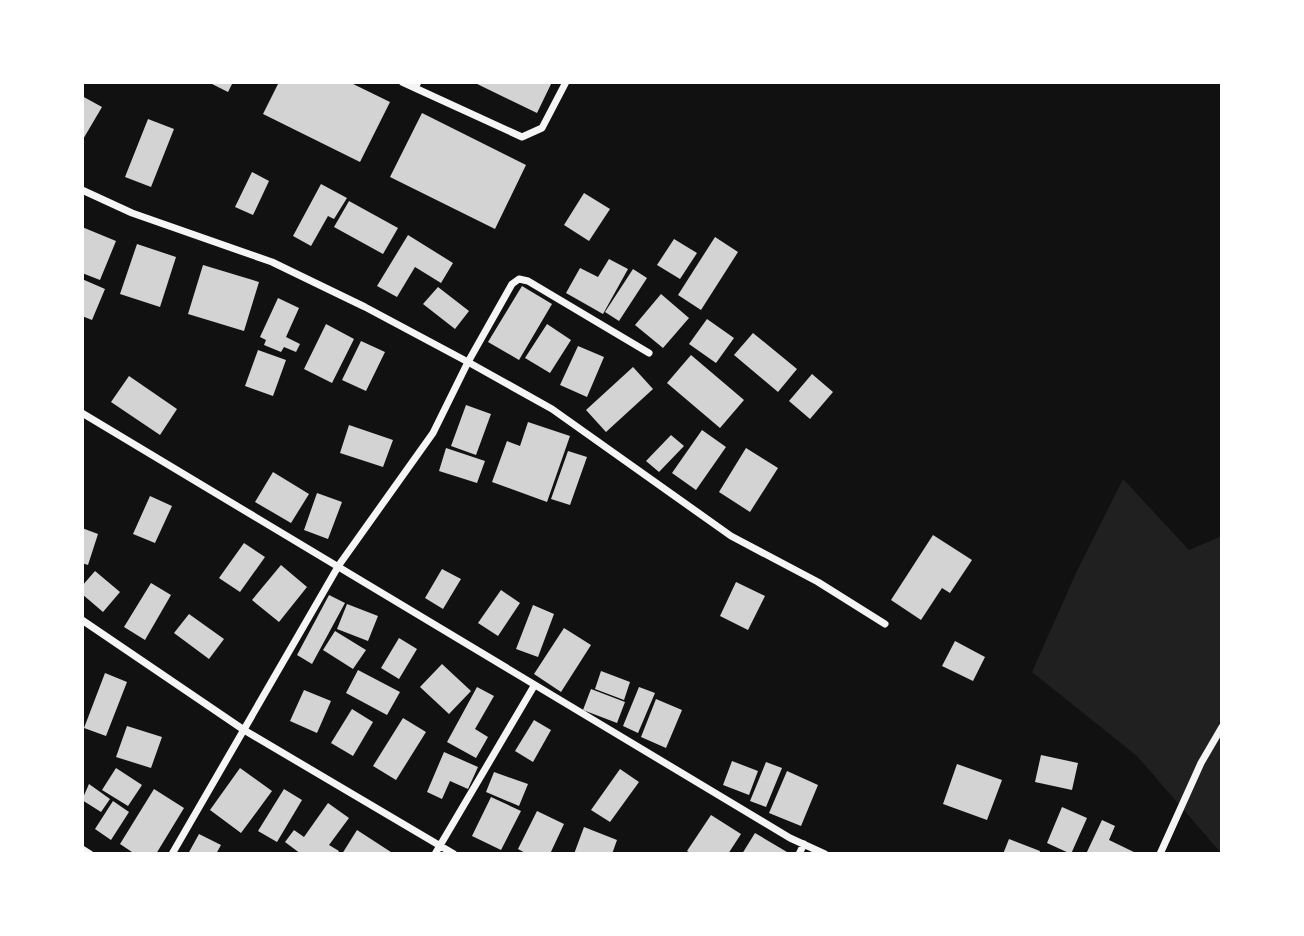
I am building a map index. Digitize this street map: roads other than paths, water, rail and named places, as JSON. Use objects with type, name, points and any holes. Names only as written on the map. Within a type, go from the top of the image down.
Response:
[{"type":"street","points":[[402,82],[416,85],[522,137],[542,128],[566,82]]},
{"type":"street","points":[[82,190],[132,213],[272,262],[365,307],[467,362],[552,409],[731,536],[818,582],[885,624]]},
{"type":"street","points":[[172,854],[339,565],[433,433],[503,295],[519,279],[527,281],[649,353]]},
{"type":"street","points":[[82,413],[339,565],[534,686],[824,854]]},
{"type":"street","points":[[82,620],[244,730],[454,854]]},
{"type":"street","points":[[435,854],[534,686]]},
{"type":"street","points":[[1160,854],[1201,763],[1222,727]]},
{"type":"street","points":[[799,854],[804,844]]},
{"type":"street","points":[[82,849],[90,854]]}]
